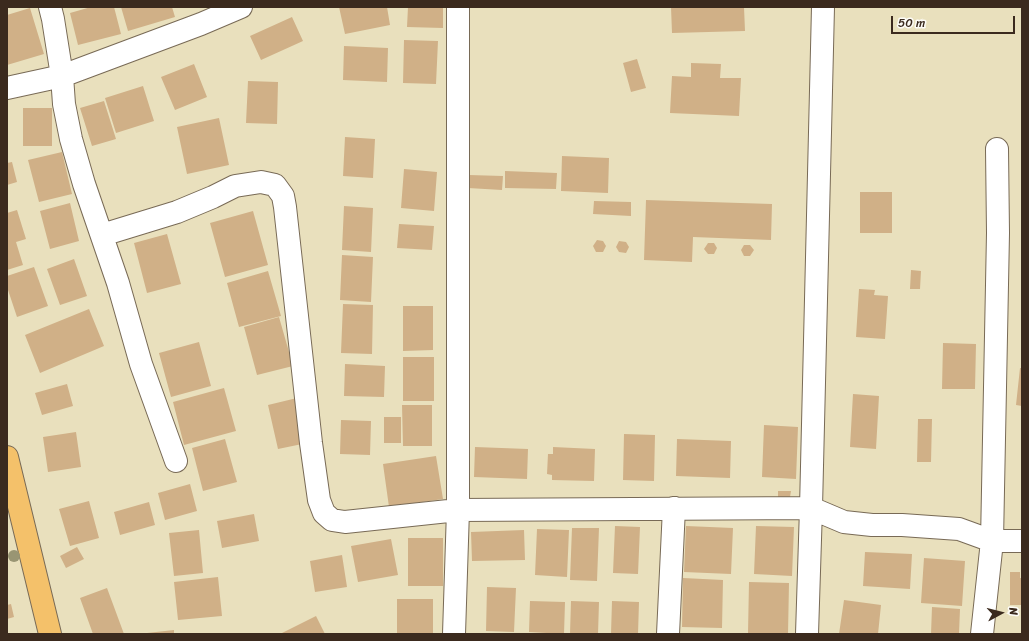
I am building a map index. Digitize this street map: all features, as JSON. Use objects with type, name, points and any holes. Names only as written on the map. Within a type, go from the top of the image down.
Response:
[{"type":"main road","points":[[7,457],[50,634]]},
{"type":"street","points":[[50,7],[62,76],[64,104],[71,139],[84,184],[118,283],[141,364],[176,462]]},
{"type":"street","points":[[7,88],[62,76],[201,24],[241,7]]},
{"type":"street","points":[[454,634],[458,510],[458,7]]},
{"type":"street","points":[[807,634],[823,7]]},
{"type":"street","points":[[982,634],[992,541],[998,241],[998,149]]},
{"type":"street","points":[[102,235],[176,212],[235,186],[261,182],[275,185],[283,196],[285,207],[319,500],[324,513],[332,520],[344,522],[458,510],[811,508],[844,522],[872,525],[902,525],[959,529],[992,541],[1022,541]]},
{"type":"street","points":[[668,634],[674,508]]},
{"type":"building","points":[[91,7],[114,7],[121,34],[78,45],[70,13]]},
{"type":"building","points":[[121,7],[172,7],[175,17],[128,31]]},
{"type":"building","points":[[339,7],[387,7],[390,25],[345,34]]},
{"type":"building","points":[[408,7],[443,7],[443,28],[407,27]]},
{"type":"building","points":[[671,7],[744,7],[745,31],[672,33]]},
{"type":"building","points":[[30,8],[44,54],[7,65],[7,15]]},
{"type":"building","points":[[292,17],[303,41],[261,60],[250,36]]},
{"type":"building","points":[[404,40],[438,41],[436,84],[403,83]]},
{"type":"building","points":[[344,46],[388,48],[387,82],[343,80]]},
{"type":"building","points":[[637,59],[646,88],[631,92],[623,63]]},
{"type":"building","points":[[691,63],[721,64],[720,78],[741,78],[739,116],[670,113],[672,76],[691,77]]},
{"type":"building","points":[[194,64],[207,97],[175,110],[161,77]]},
{"type":"building","points":[[248,81],[278,82],[277,124],[246,123]]},
{"type":"building","points":[[143,86],[154,121],[116,133],[105,98]]},
{"type":"building","points":[[104,101],[116,139],[92,146],[80,108]]},
{"type":"building","points":[[23,108],[52,108],[52,146],[23,146]]},
{"type":"building","points":[[219,118],[229,165],[187,174],[177,127]]},
{"type":"building","points":[[345,137],[375,139],[373,178],[343,176]]},
{"type":"building","points":[[62,152],[72,194],[39,202],[28,160]]},
{"type":"building","points":[[562,156],[609,158],[608,193],[561,191]]},
{"type":"building","points":[[12,162],[17,182],[7,185],[7,163]]},
{"type":"building","points":[[404,169],[437,172],[434,211],[401,208]]},
{"type":"building","points":[[505,171],[557,173],[556,189],[505,188]]},
{"type":"building","points":[[469,175],[503,176],[502,190],[468,188]]},
{"type":"building","points":[[860,192],[892,192],[892,233],[860,233]]},
{"type":"building","points":[[646,200],[772,204],[771,240],[693,237],[692,262],[644,260]]},
{"type":"building","points":[[594,201],[631,202],[631,216],[593,214]]},
{"type":"building","points":[[70,203],[79,241],[50,249],[40,211]]},
{"type":"building","points":[[344,206],[373,208],[371,252],[342,250]]},
{"type":"building","points":[[17,210],[26,239],[16,242],[23,265],[7,270],[7,213]]},
{"type":"building","points":[[253,211],[268,265],[225,277],[210,223]]},
{"type":"building","points":[[399,224],[434,226],[432,250],[397,248]]},
{"type":"building","points":[[167,234],[181,284],[147,293],[134,243]]},
{"type":"building","points":[[597,240],[603,241],[606,246],[603,252],[596,252],[593,246]]},
{"type":"building","points":[[619,241],[626,242],[629,247],[626,253],[619,252],[616,247]]},
{"type":"building","points":[[708,243],[714,243],[717,248],[714,254],[708,254],[704,249]]},
{"type":"building","points":[[744,245],[750,245],[754,250],[750,256],[744,256],[741,250]]},
{"type":"building","points":[[342,255],[373,257],[371,302],[340,300]]},
{"type":"building","points":[[74,259],[87,296],[60,305],[47,269]]},
{"type":"building","points":[[34,267],[48,306],[17,317],[7,287],[7,276]]},
{"type":"building","points":[[911,270],[921,271],[920,289],[910,289]]},
{"type":"building","points":[[268,271],[281,316],[239,327],[227,283]]},
{"type":"building","points":[[859,289],[875,290],[874,295],[888,296],[885,339],[856,337]]},
{"type":"building","points":[[343,304],[373,305],[372,354],[341,353]]},
{"type":"building","points":[[403,306],[433,306],[433,350],[403,351]]},
{"type":"building","points":[[89,309],[104,346],[40,373],[25,335]]},
{"type":"building","points":[[279,317],[293,366],[257,375],[244,327]]},
{"type":"building","points":[[199,342],[211,386],[171,397],[159,353]]},
{"type":"building","points":[[943,343],[976,344],[975,389],[942,389]]},
{"type":"building","points":[[403,357],[434,357],[434,401],[403,401]]},
{"type":"building","points":[[345,364],[385,366],[384,397],[344,396]]},
{"type":"building","points":[[1020,368],[1022,368],[1022,406],[1016,405]]},
{"type":"building","points":[[67,384],[73,406],[42,415],[35,393]]},
{"type":"building","points":[[224,388],[236,431],[184,445],[173,402]]},
{"type":"building","points":[[853,394],[879,396],[876,449],[850,447]]},
{"type":"building","points":[[297,398],[307,443],[278,449],[268,405]]},
{"type":"building","points":[[402,405],[432,405],[432,446],[403,446]]},
{"type":"building","points":[[384,417],[401,417],[401,443],[384,443]]},
{"type":"building","points":[[918,419],[932,419],[931,462],[917,462]]},
{"type":"building","points":[[341,420],[371,421],[370,455],[340,454]]},
{"type":"building","points":[[764,425],[798,427],[796,479],[762,477]]},
{"type":"building","points":[[76,432],[81,467],[48,472],[43,437]]},
{"type":"building","points":[[624,434],[655,435],[654,481],[623,480]]},
{"type":"building","points":[[225,439],[237,482],[203,491],[192,448]]},
{"type":"building","points":[[677,439],[731,441],[730,478],[676,476]]},
{"type":"building","points":[[475,447],[528,449],[527,479],[474,477]]},
{"type":"building","points":[[553,447],[595,449],[594,481],[552,480],[552,475],[547,474],[548,454],[553,454]]},
{"type":"building","points":[[436,456],[443,499],[389,507],[383,464]]},
{"type":"building","points":[[190,484],[197,511],[165,520],[158,493]]},
{"type":"building","points":[[778,491],[791,491],[790,497],[778,497]]},
{"type":"building","points":[[89,501],[99,538],[70,546],[59,509]]},
{"type":"building","points":[[149,502],[155,525],[120,535],[114,512]]},
{"type":"building","points":[[254,514],[259,541],[222,548],[217,521]]},
{"type":"building","points":[[615,526],[640,527],[638,574],[613,573]]},
{"type":"building","points":[[686,526],[733,528],[731,574],[684,572]]},
{"type":"building","points":[[756,526],[794,527],[792,576],[754,574]]},
{"type":"building","points":[[572,528],[599,528],[597,581],[570,580]]},
{"type":"building","points":[[537,529],[569,530],[567,577],[535,575]]},
{"type":"building","points":[[199,530],[203,573],[174,576],[169,533]]},
{"type":"building","points":[[524,530],[525,560],[472,561],[471,532]]},
{"type":"building","points":[[408,538],[443,538],[443,586],[408,586]]},
{"type":"building","points":[[391,539],[398,575],[358,582],[351,546]]},
{"type":"building","points":[[77,547],[84,559],[66,568],[60,556]]},
{"type":"building","points":[[865,552],[912,554],[910,589],[863,586]]},
{"type":"building","points":[[342,555],[347,587],[315,592],[310,561]]},
{"type":"building","points":[[924,558],[965,561],[962,606],[921,603]]},
{"type":"building","points":[[1010,572],[1020,572],[1020,578],[1022,578],[1022,605],[1010,605]]},
{"type":"building","points":[[218,577],[222,616],[178,620],[174,582]]},
{"type":"building","points":[[683,578],[723,580],[722,628],[682,627]]},
{"type":"building","points":[[749,582],[789,583],[788,634],[748,633]]},
{"type":"building","points":[[487,587],[516,588],[514,632],[486,631]]},
{"type":"building","points":[[107,588],[124,634],[93,634],[80,598]]},
{"type":"building","points":[[397,599],[433,599],[433,633],[397,633]]},
{"type":"building","points":[[844,600],[881,605],[878,634],[839,634]]},
{"type":"building","points":[[530,601],[565,602],[564,634],[529,632]]},
{"type":"building","points":[[571,601],[599,602],[598,634],[570,634]]},
{"type":"building","points":[[612,601],[639,602],[638,634],[611,634]]},
{"type":"building","points":[[11,604],[14,617],[7,619],[7,605]]},
{"type":"building","points":[[932,607],[960,609],[959,634],[931,634]]},
{"type":"building","points":[[316,616],[325,634],[280,634]]},
{"type":"building","points":[[174,630],[174,634],[147,634],[147,633]]}]
